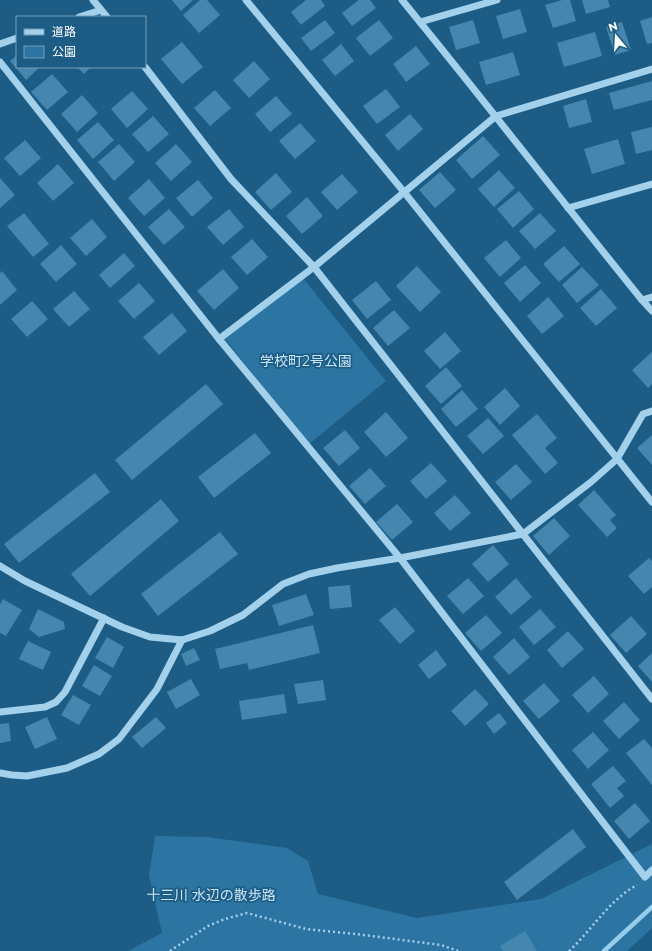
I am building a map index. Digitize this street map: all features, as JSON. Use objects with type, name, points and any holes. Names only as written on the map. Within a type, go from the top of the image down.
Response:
[{"type":"street","points":[[93,0],[106,16]]},
{"type":"street","points":[[246,0],[404,192],[652,502]]},
{"type":"street","points":[[402,0],[652,311]]},
{"type":"street","points":[[420,22],[497,0]]},
{"type":"street","points":[[82,16],[101,10]]},
{"type":"street","points":[[0,44],[16,38]]},
{"type":"street","points":[[0,62],[219,339],[400,558],[645,877],[652,870]]},
{"type":"street","points":[[146,68],[231,179],[314,267],[652,699]]},
{"type":"street","points":[[219,339],[314,267],[496,116],[652,69]]},
{"type":"street","points":[[568,208],[652,184]]},
{"type":"street","points":[[642,300],[652,297]]},
{"type":"street","points":[[0,566],[25,581],[122,627],[150,637],[182,640],[210,631],[243,615],[283,584],[308,574],[523,534],[617,459],[643,414],[652,411]]},
{"type":"street","points":[[0,712],[44,707],[56,702],[65,692],[104,618]]},
{"type":"street","points":[[0,773],[27,776],[67,768],[99,754],[119,739],[157,689],[182,640]]},
{"type":"path","points":[[569,951],[618,899],[630,889],[640,884]]},
{"type":"path","points":[[170,951],[208,926],[225,919],[247,913],[306,929],[441,945],[458,951]]},
{"type":"green space","name":"学校町2号公園","points":[[302,277],[386,381],[309,444],[225,339]]},
{"type":"green space","name":"十三川 水辺の散歩路","points":[[155,836],[207,837],[287,848],[308,861],[318,894],[417,918],[541,899],[652,844],[652,928],[627,951],[128,951],[162,933],[149,875]]},
{"type":"building","points":[[172,0],[193,0],[181,11]]},
{"type":"building","points":[[200,0],[207,0],[220,15],[199,33],[183,15]]},
{"type":"building","points":[[306,0],[321,0],[325,6],[301,25],[291,12]]},
{"type":"building","points":[[359,0],[370,0],[376,8],[352,26],[342,13]]},
{"type":"building","points":[[562,0],[570,0],[576,21],[553,28],[545,5]]},
{"type":"building","points":[[582,0],[608,0],[610,7],[586,14]]},
{"type":"building","points":[[520,9],[527,32],[503,39],[496,16]]},
{"type":"building","points":[[652,17],[652,43],[647,44],[640,21]]},
{"type":"building","points":[[325,20],[335,33],[311,51],[301,38]]},
{"type":"building","points":[[379,20],[393,38],[370,56],[356,38]]},
{"type":"building","points":[[473,20],[480,43],[456,50],[449,27]]},
{"type":"building","points":[[622,22],[631,50],[615,55],[606,27]]},
{"type":"building","points":[[595,32],[602,56],[564,67],[557,43]]},
{"type":"building","points":[[182,42],[203,67],[182,84],[161,59]]},
{"type":"building","points":[[341,44],[354,61],[335,76],[322,60]]},
{"type":"building","points":[[416,46],[430,64],[406,82],[393,64]]},
{"type":"building","points":[[513,52],[520,75],[486,85],[479,62]]},
{"type":"building","points":[[16,56],[16,68],[39,68],[26,80],[10,61]]},
{"type":"building","points":[[254,61],[270,79],[249,98],[233,80]]},
{"type":"building","points":[[78,68],[90,68],[84,74]]},
{"type":"building","points":[[52,74],[68,92],[47,110],[31,92]]},
{"type":"building","points":[[652,81],[652,100],[614,110],[609,93]]},
{"type":"building","points":[[386,89],[400,107],[377,124],[363,106]]},
{"type":"building","points":[[215,90],[231,108],[210,126],[194,108]]},
{"type":"building","points":[[132,91],[148,109],[127,128],[111,109]]},
{"type":"building","points":[[82,95],[98,113],[77,132],[61,114]]},
{"type":"building","points":[[276,96],[292,114],[270,132],[255,114]]},
{"type":"building","points":[[586,99],[592,122],[569,128],[563,106]]},
{"type":"building","points":[[410,114],[423,129],[398,151],[385,135]]},
{"type":"building","points":[[153,116],[169,134],[148,152],[132,134]]},
{"type":"building","points":[[98,122],[114,140],[93,159],[77,140]]},
{"type":"building","points":[[300,123],[316,141],[295,159],[279,141]]},
{"type":"building","points":[[652,127],[652,150],[636,154],[631,132]]},
{"type":"building","points":[[483,136],[500,155],[472,179],[456,160]]},
{"type":"building","points":[[618,139],[625,164],[592,174],[584,149]]},
{"type":"building","points":[[25,140],[41,158],[20,176],[4,158]]},
{"type":"building","points":[[119,144],[135,162],[114,181],[98,162]]},
{"type":"building","points":[[176,144],[192,162],[171,181],[155,163]]},
{"type":"building","points":[[58,164],[74,183],[53,201],[37,183]]},
{"type":"building","points":[[499,170],[515,188],[494,207],[478,189]]},
{"type":"building","points":[[440,172],[456,190],[435,208],[419,190]]},
{"type":"building","points":[[276,173],[292,192],[271,210],[255,192]]},
{"type":"building","points":[[342,174],[358,192],[337,210],[321,192]]},
{"type":"building","points":[[0,178],[15,195],[0,208]]},
{"type":"building","points":[[149,179],[165,198],[144,216],[128,198]]},
{"type":"building","points":[[198,180],[213,198],[192,217],[176,198]]},
{"type":"building","points":[[519,191],[534,209],[513,228],[497,209]]},
{"type":"building","points":[[307,197],[323,216],[302,234],[286,216]]},
{"type":"building","points":[[169,209],[185,227],[164,245],[148,227]]},
{"type":"building","points":[[229,209],[244,227],[223,245],[207,227]]},
{"type":"building","points":[[24,213],[49,244],[33,257],[7,226]]},
{"type":"building","points":[[540,213],[556,231],[535,249],[519,231]]},
{"type":"building","points":[[92,219],[107,237],[86,256],[70,238]]},
{"type":"building","points":[[252,239],[268,257],[247,275],[231,257]]},
{"type":"building","points":[[506,240],[521,258],[500,277],[484,258]]},
{"type":"building","points":[[61,245],[77,264],[56,282],[40,264]]},
{"type":"building","points":[[564,246],[580,264],[559,282],[543,264]]},
{"type":"building","points":[[124,253],[135,266],[110,288],[99,275]]},
{"type":"building","points":[[525,265],[541,283],[520,302],[504,283]]},
{"type":"building","points":[[417,266],[441,292],[420,312],[396,286]]},
{"type":"building","points":[[582,267],[599,285],[577,303],[562,285]]},
{"type":"building","points":[[223,269],[239,288],[214,310],[197,291]]},
{"type":"building","points":[[2,271],[17,290],[0,305],[0,273]]},
{"type":"building","points":[[376,281],[391,300],[367,319],[352,300]]},
{"type":"building","points":[[139,283],[155,301],[134,319],[118,301]]},
{"type":"building","points":[[601,289],[617,308],[596,326],[580,308]]},
{"type":"building","points":[[74,291],[90,309],[69,327],[53,309]]},
{"type":"building","points":[[548,297],[564,316],[542,334],[527,316]]},
{"type":"building","points":[[32,301],[48,319],[27,337],[11,319]]},
{"type":"building","points":[[394,310],[410,328],[388,346],[373,328]]},
{"type":"building","points":[[172,313],[187,331],[159,355],[143,337]]},
{"type":"building","points":[[445,332],[461,351],[440,369],[424,351]]},
{"type":"building","points":[[652,352],[652,384],[648,388],[632,370]]},
{"type":"building","points":[[446,367],[462,386],[441,404],[425,386]]},
{"type":"building","points":[[206,384],[223,404],[132,480],[115,460]]},
{"type":"building","points":[[505,388],[520,406],[500,425],[484,407]]},
{"type":"building","points":[[462,390],[478,409],[456,427],[441,409]]},
{"type":"building","points":[[386,412],[408,438],[386,457],[364,432]]},
{"type":"building","points":[[537,414],[557,438],[545,448],[558,463],[545,474],[512,435]]},
{"type":"building","points":[[488,418],[504,436],[483,454],[467,436]]},
{"type":"building","points":[[345,430],[360,448],[339,466],[323,448]]},
{"type":"building","points":[[255,433],[271,453],[214,498],[198,477]]},
{"type":"building","points":[[652,435],[652,465],[637,448]]},
{"type":"building","points":[[431,463],[447,481],[426,499],[410,481]]},
{"type":"building","points":[[516,464],[532,482],[511,500],[495,482]]},
{"type":"building","points":[[370,468],[386,486],[365,504],[349,486]]},
{"type":"building","points":[[95,473],[110,492],[19,563],[4,544]]},
{"type":"building","points":[[594,490],[616,515],[610,520],[617,528],[607,537],[578,505]]},
{"type":"building","points":[[455,495],[471,513],[450,531],[434,513]]},
{"type":"building","points":[[161,499],[179,521],[90,596],[71,574]]},
{"type":"building","points":[[397,504],[413,522],[392,540],[376,522]]},
{"type":"building","points":[[554,518],[570,536],[549,555],[533,536]]},
{"type":"building","points":[[220,532],[238,554],[158,616],[141,594]]},
{"type":"building","points":[[493,545],[509,564],[488,582],[472,564]]},
{"type":"building","points":[[649,558],[652,561],[652,587],[644,594],[628,576]]},
{"type":"building","points":[[468,578],[484,596],[463,614],[447,596]]},
{"type":"building","points":[[516,578],[532,597],[511,615],[495,597]]},
{"type":"building","points":[[350,585],[352,607],[330,609],[328,587]]},
{"type":"building","points":[[306,594],[314,615],[279,626],[272,605]]},
{"type":"building","points":[[3,599],[22,610],[6,636],[0,633],[0,604]]},
{"type":"building","points":[[395,607],[415,631],[400,644],[379,620]]},
{"type":"building","points":[[38,609],[64,622],[65,629],[39,637],[29,629]]},
{"type":"building","points":[[540,609],[556,627],[534,645],[519,627]]},
{"type":"building","points":[[486,615],[502,633],[481,651],[465,633]]},
{"type":"building","points":[[631,616],[647,634],[626,653],[610,635]]},
{"type":"building","points":[[313,625],[320,653],[249,670],[247,663],[220,669],[215,649]]},
{"type":"building","points":[[568,631],[584,649],[562,668],[547,650]]},
{"type":"building","points":[[107,637],[124,647],[113,668],[95,658]]},
{"type":"building","points":[[514,638],[530,657],[509,675],[493,657]]},
{"type":"building","points":[[28,641],[51,652],[43,670],[19,659]]},
{"type":"building","points":[[194,648],[200,660],[186,666],[181,654]]},
{"type":"building","points":[[436,650],[447,665],[429,679],[418,665]]},
{"type":"building","points":[[652,653],[652,682],[638,666]]},
{"type":"building","points":[[94,665],[112,676],[100,696],[82,686]]},
{"type":"building","points":[[594,676],[609,694],[588,713],[572,695]]},
{"type":"building","points":[[191,679],[200,695],[176,709],[167,692]]},
{"type":"building","points":[[323,680],[326,700],[298,704],[294,684]]},
{"type":"building","points":[[544,683],[560,701],[539,719],[523,701]]},
{"type":"building","points":[[475,689],[489,704],[465,726],[451,711]]},
{"type":"building","points":[[284,694],[287,713],[242,720],[239,701]]},
{"type":"building","points":[[73,695],[91,705],[79,725],[61,715]]},
{"type":"building","points":[[624,702],[640,720],[619,739],[603,721]]},
{"type":"building","points":[[499,713],[507,723],[494,734],[486,723]]},
{"type":"building","points":[[47,717],[57,739],[35,749],[25,727]]},
{"type":"building","points":[[156,717],[166,728],[142,748],[132,737]]},
{"type":"building","points":[[9,723],[11,741],[0,743],[0,724]]},
{"type":"building","points":[[593,732],[609,750],[588,769],[572,750]]},
{"type":"building","points":[[644,739],[652,748],[652,785],[626,753]]},
{"type":"building","points":[[613,766],[626,781],[617,788],[624,796],[610,808],[591,784]]},
{"type":"building","points":[[635,803],[650,821],[629,839],[614,821]]},
{"type":"building","points":[[573,829],[586,847],[517,900],[504,882]]},
{"type":"building","points":[[525,931],[537,951],[503,951],[500,946]]},
{"type":"waterway","points":[[604,951],[652,907]]}]
